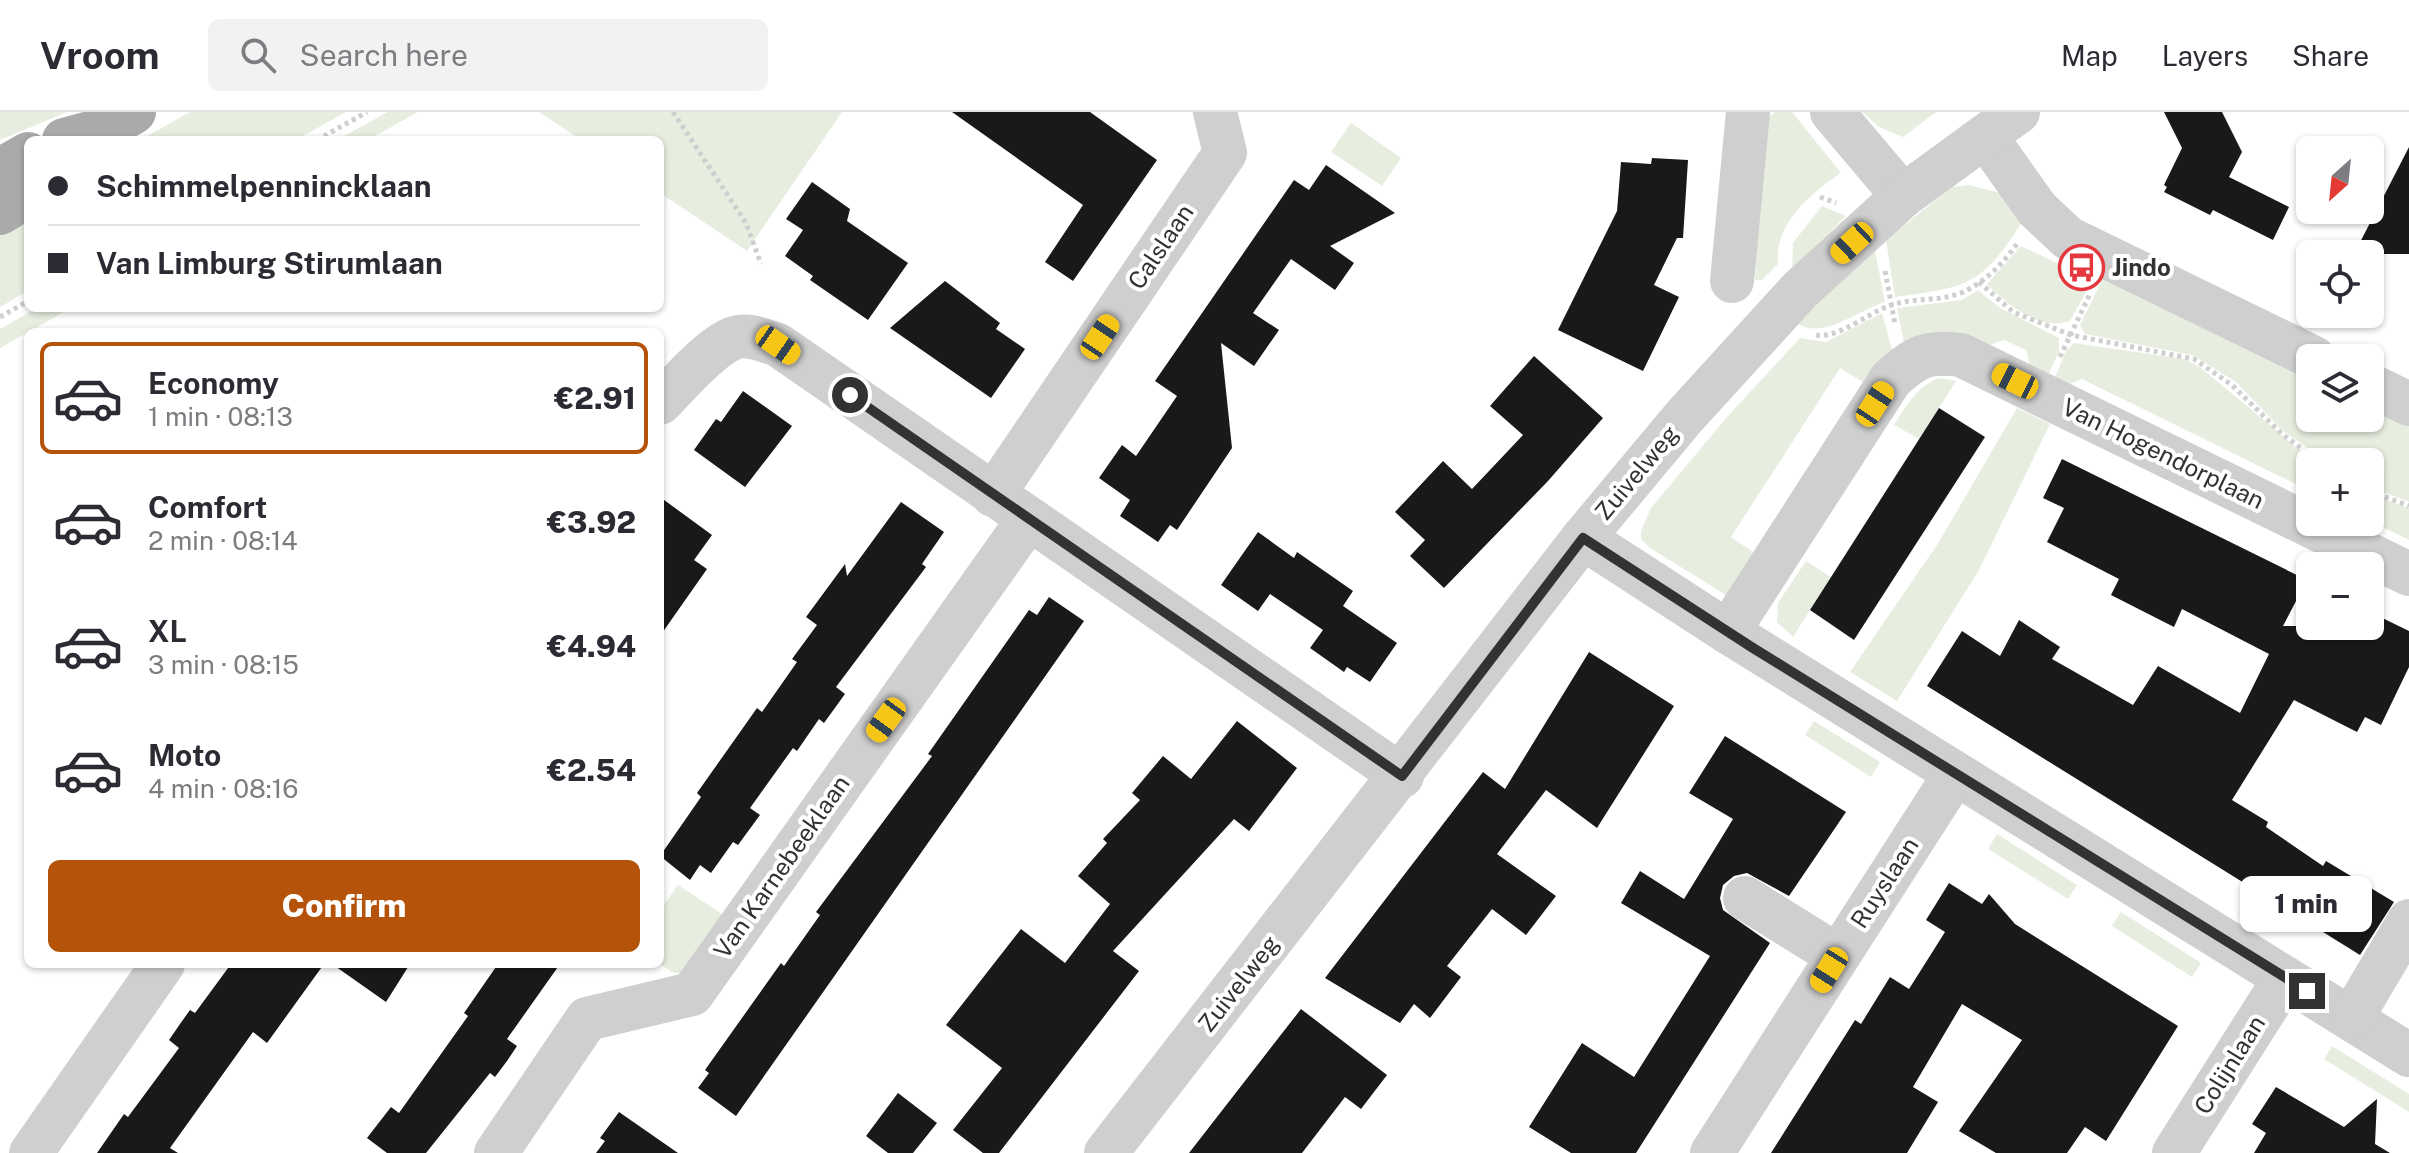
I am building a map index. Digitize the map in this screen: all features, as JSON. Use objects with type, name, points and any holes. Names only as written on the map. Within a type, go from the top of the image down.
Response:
[{"type":"main road","points":[[0,170],[24,156]]},
{"type":"main road","points":[[0,213],[24,198]]},
{"type":"street","name":"Calslaan","points":[[993,495],[1225,153],[1215,112]]},
{"type":"street","points":[[1732,281],[1748,112]]},
{"type":"street","points":[[1832,112],[1903,196]]},
{"type":"street","points":[[2002,124],[2037,209],[2068,238],[2296,349]]},
{"type":"street","name":"Zuivelweg","points":[[1106,1153],[1402,776],[1583,538],[1684,417],[1775,317],[1903,196],[2002,124]]},
{"type":"street","points":[[664,399],[708,357],[734,338],[756,338],[778,345],[1402,776]]},
{"type":"street","name":"Van Hogendorplaan","points":[[1728,632],[1891,379],[1909,363],[1932,352],[1961,355],[2409,574]]},
{"type":"street","points":[[2384,392],[2409,404]]},
{"type":"street","name":"Van Karnebeeklaan","points":[[496,1153],[587,1019],[692,994],[1028,520]]},
{"type":"street","points":[[1583,538],[1728,632],[2409,1055]]},
{"type":"street","name":"Ruyslaan","points":[[1712,1153],[1955,774]]},
{"type":"street","points":[[1745,898],[1838,956]]},
{"type":"street","points":[[2351,1019],[2409,921]]},
{"type":"street","points":[[31,1153],[160,968]]},
{"type":"street","name":"Colijnlaan","points":[[2174,1153],[2285,978]]},
{"type":"path","points":[[324,136],[367,112]]},
{"type":"path","points":[[673,112],[746,223],[761,264]]},
{"type":"path","points":[[1775,317],[1802,332],[1820,337],[1910,299],[1954,297],[1979,282],[2011,253],[2037,209]]},
{"type":"path","points":[[2042,394],[2108,258]]},
{"type":"path","points":[[1979,282],[2013,312],[2071,335],[2194,359],[2224,378],[2282,434],[2301,448]]},
{"type":"path","points":[[0,317],[24,303]]},
{"type":"path","points":[[2384,496],[2409,506]]},
{"type":"shaded area","points":[[0,112],[67,112],[0,140]]},
{"type":"shaded area","points":[[190,112],[346,112],[303,136],[147,136]]},
{"type":"shaded area","points":[[388,112],[418,112],[375,136],[344,136]]},
{"type":"shaded area","points":[[539,112],[842,112],[747,251],[664,196],[664,136],[575,136]]},
{"type":"shaded area","points":[[1775,112],[1792,112],[1841,173],[1797,211],[1782,236],[1778,264],[1762,280],[1755,280],[1764,122]]},
{"type":"shaded area","points":[[1862,112],[1936,112],[1903,137],[1879,127]]},
{"type":"shaded area","points":[[1351,123],[1401,158],[1382,186],[1331,152]]},
{"type":"shaded area","points":[[1969,185],[2005,194],[2025,217],[2010,240],[1998,257],[1972,279],[1941,290],[1895,297],[1886,240],[1952,187]]},
{"type":"shaded area","points":[[1822,206],[1846,216],[1792,270],[1793,243]]},
{"type":"shaded area","points":[[24,213],[24,293],[0,307],[0,228]]},
{"type":"shaded area","points":[[2021,246],[2065,267],[2059,280],[2086,292],[2070,321],[2047,323],[2036,319],[2004,300],[1987,284]]},
{"type":"shaded area","points":[[1875,250],[1885,302],[1829,326],[1807,328],[1797,323]]},
{"type":"shaded area","points":[[2107,270],[2296,365],[2296,432],[2384,432],[2384,409],[2409,422],[2409,502],[2384,492],[2384,448],[2307,448],[2282,430],[2236,382],[2192,355],[2085,334],[2080,325]]},
{"type":"shaded area","points":[[1978,290],[2000,308],[2059,338],[2059,352],[2047,377],[2031,370],[2026,350],[2004,340],[1984,347],[1904,344],[1897,308],[1962,300]]},
{"type":"shaded area","points":[[30,312],[64,312],[36,328],[24,328],[24,334],[0,348],[0,329]]},
{"type":"shaded area","points":[[1882,313],[1892,350],[1868,385],[1840,368],[1731,537],[1759,556],[1726,595],[1650,548],[1641,539],[1641,531],[1651,508],[1727,417],[1800,338],[1826,342]]},
{"type":"shaded area","points":[[2074,343],[2184,359],[2200,367],[2297,448],[2296,484],[2082,379],[2065,386],[2054,380],[2066,351]]},
{"type":"shaded area","points":[[1939,378],[1956,381],[1919,439],[1894,425],[1918,392]]},
{"type":"shaded area","points":[[2017,408],[2050,424],[1979,570],[1897,701],[1850,672],[1939,542]]},
{"type":"shaded area","points":[[2384,499],[2409,508],[2409,540],[2384,528]]},
{"type":"shaded area","points":[[1806,561],[1831,577],[1793,637],[1777,622],[1778,603]]},
{"type":"shaded area","points":[[1814,721],[1880,762],[1871,777],[1805,735]]},
{"type":"shaded area","points":[[1997,834],[2077,885],[2068,899],[1988,849]]},
{"type":"shaded area","points":[[678,885],[728,918],[684,974],[664,967],[664,905]]},
{"type":"shaded area","points":[[2121,912],[2201,963],[2192,977],[2112,926]]},
{"type":"shaded area","points":[[2332,1046],[2409,1094],[2409,1112],[2324,1059]]},
{"type":"building","points":[[952,112],[1090,112],[1157,160],[1073,281],[1045,262],[1083,205]]},
{"type":"building","points":[[2164,112],[2222,112],[2242,152],[2229,177],[2289,207],[2273,240],[2213,210],[2210,215],[2164,192],[2167,187],[2164,185],[2182,148]]},
{"type":"building","points":[[2409,147],[2409,254],[2384,254],[2384,240],[2361,240],[2369,224],[2384,224],[2384,196]]},
{"type":"building","points":[[1652,158],[1688,160],[1683,238],[1677,238],[1654,285],[1679,297],[1643,371],[1558,330],[1617,211],[1621,162],[1651,164]]},
{"type":"building","points":[[1326,165],[1395,213],[1330,246],[1354,263],[1335,290],[1291,259],[1253,313],[1279,330],[1254,366],[1221,343],[1232,448],[1177,530],[1170,525],[1158,542],[1120,516],[1130,500],[1099,478],[1122,445],[1136,456],[1177,396],[1155,381],[1294,180],[1309,190]]},
{"type":"building","points":[[812,182],[850,209],[847,221],[908,263],[868,320],[810,280],[813,276],[785,256],[803,230],[786,219]]},
{"type":"building","points":[[945,281],[1000,323],[996,329],[1025,349],[991,398],[890,328]]},
{"type":"building","points":[[1534,356],[1603,418],[1548,481],[1444,588],[1410,556],[1425,540],[1395,512],[1443,461],[1472,489],[1523,435],[1490,406]]},
{"type":"building","points":[[743,391],[792,426],[745,487],[694,450],[716,419],[721,422]]},
{"type":"building","points":[[1939,408],[1985,437],[1854,640],[1810,610]]},
{"type":"building","points":[[2062,459],[2296,575],[2296,601],[2283,626],[2296,626],[2296,640],[2384,640],[2384,619],[2409,631],[2409,667],[2381,725],[2365,717],[2357,732],[2294,700],[2232,800],[2268,822],[2266,827],[2323,866],[2326,861],[2394,902],[2360,955],[1927,686],[1962,631],[2000,656],[2019,620],[2060,647],[2052,659],[2133,705],[2158,666],[2240,713],[2269,654],[2182,609],[2174,627],[2111,595],[2119,579],[2047,542],[2064,508],[2043,498]]},
{"type":"building","points":[[664,500],[712,535],[694,560],[707,569],[664,630]]},
{"type":"building","points":[[901,502],[944,532],[922,564],[926,567],[836,687],[845,694],[824,723],[819,719],[797,751],[793,748],[750,808],[760,815],[738,845],[733,842],[711,873],[700,865],[690,880],[664,859],[664,850],[701,797],[697,793],[757,708],[762,712],[797,662],[792,659],[817,625],[806,617],[845,564],[847,576]]},
{"type":"building","points":[[1258,532],[1294,558],[1297,552],[1353,591],[1343,606],[1397,643],[1370,682],[1347,667],[1344,672],[1310,648],[1323,630],[1270,594],[1258,611],[1221,585]]},
{"type":"building","points":[[1049,597],[1084,621],[736,1116],[698,1088],[709,1073],[705,1070],[781,963],[784,966],[820,915],[816,912],[932,756],[928,754],[1029,610],[1037,615]]},
{"type":"building","points":[[1589,652],[1674,706],[1597,828],[1546,790],[1497,854],[1556,896],[1526,935],[1492,909],[1447,966],[1461,977],[1430,1018],[1414,1004],[1400,1023],[1325,978],[1483,772],[1505,789]]},
{"type":"building","points":[[1237,721],[1297,768],[1249,831],[1234,819],[1113,951],[1139,971],[999,1153],[983,1153],[953,1130],[1002,1068],[946,1025],[1021,929],[1065,963],[1110,904],[1078,876],[1107,843],[1103,839],[1140,800],[1132,793],[1163,756],[1191,779]]},
{"type":"building","points":[[1725,736],[1846,812],[1789,896],[1747,873],[1734,876],[1723,885],[1720,898],[1723,910],[1770,943],[1636,1153],[1571,1153],[1529,1127],[1582,1043],[1634,1077],[1710,956],[1621,903],[1640,871],[1684,899],[1733,819],[1689,793]]},
{"type":"building","points":[[1949,883],[1982,904],[1989,894],[2015,924],[2178,1026],[2106,1141],[2085,1127],[2067,1153],[1996,1153],[1959,1131],[2022,1040],[1962,1004],[1913,1087],[1938,1102],[1907,1153],[1771,1153],[1855,1020],[1861,1024],[1890,977],[1909,989],[1945,932],[1926,920]]},
{"type":"building","points":[[228,968],[321,968],[267,1043],[253,1032],[170,1148],[178,1153],[97,1153],[124,1114],[128,1117],[179,1048],[169,1040],[190,1010],[195,1013]]},
{"type":"building","points":[[338,968],[407,968],[386,1002]]},
{"type":"building","points":[[495,968],[557,968],[507,1039],[517,1046],[507,1061],[495,1077],[490,1073],[426,1153],[387,1153],[367,1138],[391,1107],[399,1113],[468,1016],[464,1013]]},
{"type":"building","points":[[1301,1009],[1387,1075],[1361,1109],[1345,1097],[1302,1153],[1189,1153]]},
{"type":"building","points":[[2276,1087],[2344,1127],[2377,1099],[2375,1144],[2390,1153],[2254,1153],[2266,1133],[2252,1124]]},
{"type":"building","points":[[898,1093],[937,1123],[913,1153],[888,1153],[866,1136]]},
{"type":"building","points":[[619,1112],[678,1153],[596,1153],[605,1141],[600,1138]]},
{"type":"place","name":"Jindo","points":[[2081,268]]},
{"type":"route","points":[[850,395],[1402,776],[1583,538],[1753,648],[2307,991]]}]
